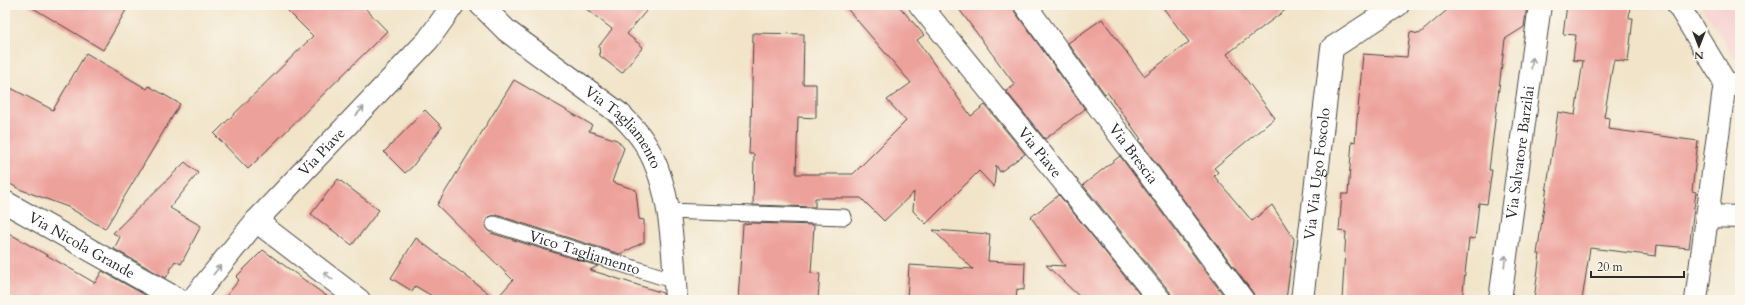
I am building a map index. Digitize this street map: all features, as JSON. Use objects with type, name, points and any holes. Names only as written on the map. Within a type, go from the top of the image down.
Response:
[{"type":"street","name":"Via Piave","points":[[192,300],[256,221],[428,40],[453,5]]},
{"type":"street","name":"Via Tagliamento","points":[[481,5],[507,31],[620,114],[648,148],[658,170],[667,211],[676,291]]},
{"type":"street","name":"Via Piave","points":[[920,5],[1160,300]]},
{"type":"street","name":"Via Brescia","points":[[1026,5],[1105,116],[1243,300]]},
{"type":"street","name":"Via Via Ugo Foscolo","points":[[1302,300],[1332,48],[1398,5]]},
{"type":"street","name":"Via Salvatore Barzilai","points":[[1500,300],[1540,5]]},
{"type":"street","points":[[1678,5],[1725,82],[1696,300]]},
{"type":"street","name":"Via Nicola Grande","points":[[5,202],[180,300]]},
{"type":"street","points":[[1708,216],[1740,217]]},
{"type":"street","points":[[256,221],[359,300]]},
{"type":"lane","points":[[667,211],[844,217]]},
{"type":"lane","name":"Vico Tagliamento","points":[[494,224],[676,291]]},
{"type":"shaded area","points":[[1701,5],[1740,5],[1740,66]]},
{"type":"building","points":[[28,5],[129,5],[103,50]]},
{"type":"building","points":[[282,5],[362,5],[387,31],[248,169],[214,134],[313,36]]},
{"type":"building","points":[[581,5],[651,5],[627,34],[643,47],[622,73],[600,56],[599,46],[612,29]]},
{"type":"building","points":[[844,5],[898,5],[924,35],[917,40],[971,116],[985,105],[1025,154],[1000,172],[996,165],[994,187],[979,171],[926,224],[913,211],[914,192],[884,221],[861,198],[815,198],[815,207],[753,205],[754,154],[749,154],[751,130],[753,33],[804,34],[803,84],[816,84],[816,118],[798,117],[796,174],[853,174],[906,121],[887,100],[911,83]]},
{"type":"building","points":[[956,5],[1013,5],[1015,12],[1085,109],[1045,139],[1006,91],[1015,85]]},
{"type":"building","points":[[1161,5],[1292,5],[1227,54],[1275,118],[1214,168],[1218,172],[1214,176],[1252,221],[1272,205],[1294,239],[1286,300],[1255,300],[1253,293],[1139,140],[1141,139],[1107,92],[1105,94],[1068,43],[1102,19],[1144,76],[1189,42]]},
{"type":"building","points":[[1453,5],[1527,5],[1524,27],[1505,39],[1489,170],[1492,170],[1487,204],[1479,203],[1475,239],[1469,238],[1462,300],[1342,300],[1346,232],[1339,231],[1342,194],[1348,194],[1352,141],[1355,142],[1363,54],[1407,57],[1410,32],[1419,34]]},
{"type":"building","points":[[1567,5],[1630,5],[1629,18],[1633,18],[1628,62],[1614,60],[1604,117],[1609,118],[1608,129],[1698,141],[1692,191],[1696,192],[1689,248],[1657,245],[1656,256],[1590,248],[1582,300],[1534,300],[1540,254],[1537,254],[1558,112],[1575,115],[1583,61],[1573,60],[1576,35],[1563,34]]},
{"type":"building","points":[[86,53],[147,89],[149,86],[180,104],[105,229],[68,207],[19,189],[5,181],[5,85],[53,110]]},
{"type":"building","points":[[514,80],[592,125],[589,131],[617,140],[624,148],[612,182],[636,190],[639,219],[644,220],[644,242],[620,254],[496,215],[488,217],[486,221],[487,230],[491,233],[598,266],[590,270],[663,293],[663,300],[439,300],[415,286],[412,291],[391,278],[416,238],[496,299],[513,280],[437,205]]},
{"type":"building","points":[[425,110],[442,127],[412,167],[405,173],[384,152]]},
{"type":"building","points":[[1120,156],[1227,300],[1172,300],[1170,292],[1083,185]]},
{"type":"building","points":[[185,162],[198,173],[170,208],[201,226],[181,264],[175,261],[166,278],[114,249],[120,237],[113,233]]},
{"type":"building","points":[[338,179],[379,210],[352,245],[311,214]]},
{"type":"building","points":[[1059,195],[1144,300],[1083,300],[1046,265],[1065,266],[1031,217]]},
{"type":"building","points":[[743,224],[814,225],[811,273],[820,274],[818,299],[791,298],[791,300],[738,300]]},
{"type":"building","points":[[933,230],[990,234],[988,261],[1025,263],[1024,290],[1017,289],[1016,300],[907,300],[909,265],[973,269]]},
{"type":"building","points":[[5,231],[95,283],[102,271],[154,300],[5,300]]},
{"type":"building","points":[[263,250],[332,300],[223,300],[239,280],[236,277]]}]
